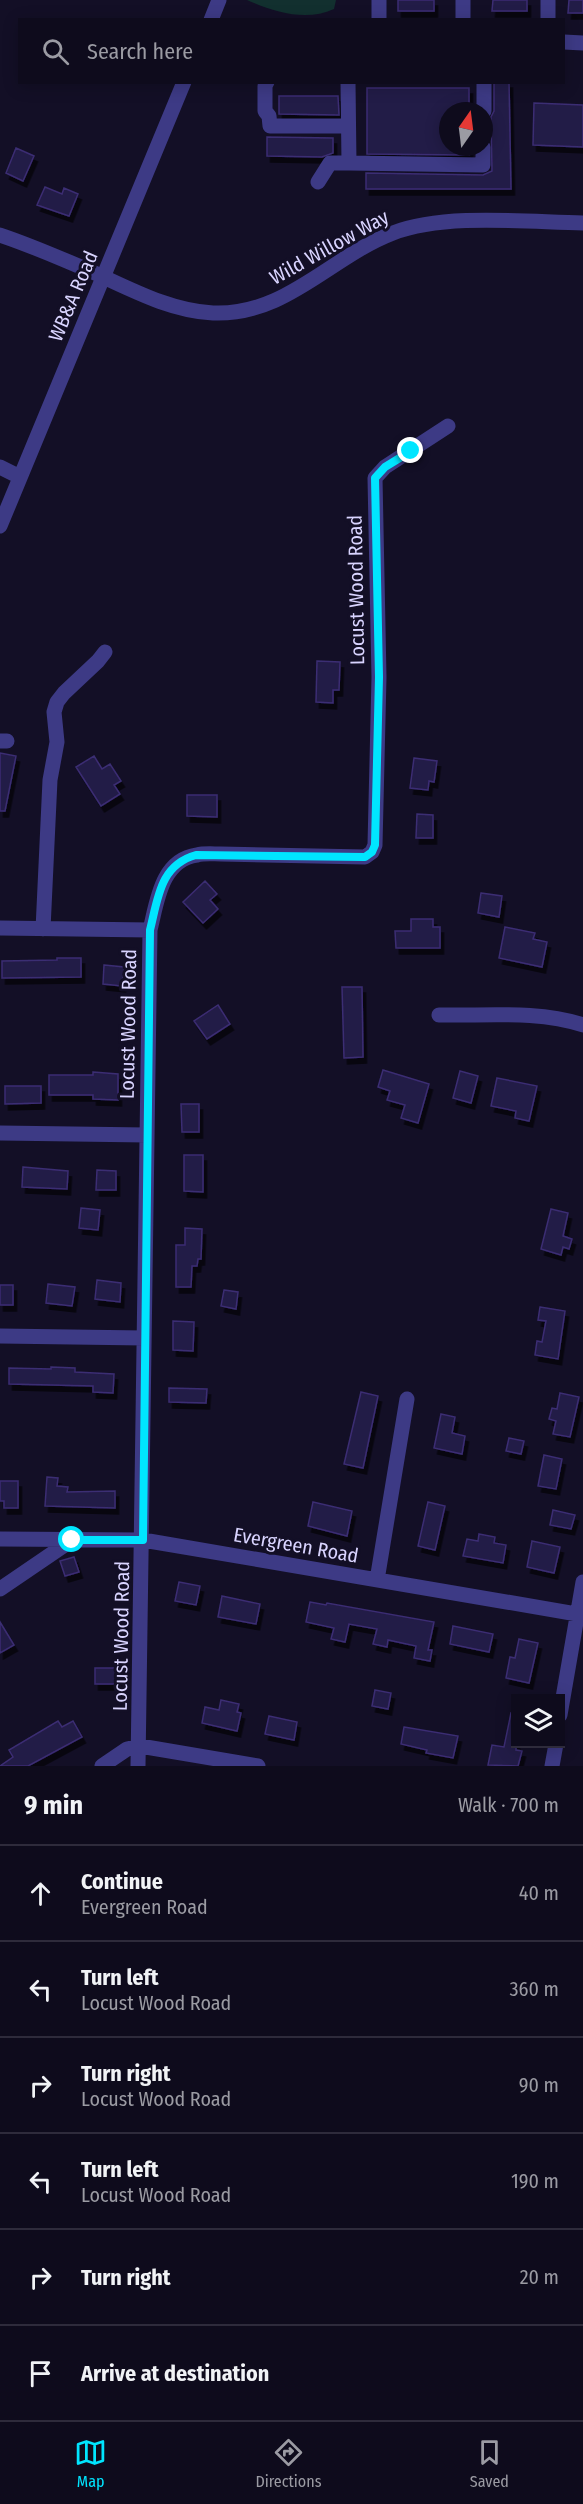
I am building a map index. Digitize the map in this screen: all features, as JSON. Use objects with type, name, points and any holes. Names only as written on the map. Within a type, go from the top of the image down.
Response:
[{"type":"street","points":[[215,18],[219,0]]},
{"type":"street","points":[[379,0],[379,18]]},
{"type":"street","points":[[463,0],[463,18]]},
{"type":"street","points":[[548,0],[548,18]]},
{"type":"street","points":[[565,42],[583,43]]},
{"type":"street","name":"WB&A Road","points":[[0,526],[183,84]]},
{"type":"street","points":[[266,84],[265,111],[269,116],[270,126],[348,126]]},
{"type":"street","points":[[269,116],[274,109],[272,84]]},
{"type":"street","points":[[348,84],[349,163]]},
{"type":"street","points":[[484,84],[484,102]]},
{"type":"street","points":[[318,182],[330,163],[483,165],[483,156]]},
{"type":"street","name":"Wild Willow Way","points":[[0,235],[172,306],[196,312],[234,312],[273,303],[290,295],[371,243],[409,227],[444,222],[583,223]]},
{"type":"street","name":"Locust Wood Road","points":[[138,1766],[150,930],[166,875],[175,864],[185,858],[221,854],[365,857],[372,852],[375,845],[379,677],[375,478],[385,467],[448,426]]},
{"type":"street","points":[[0,467],[20,477]]},
{"type":"street","points":[[43,929],[50,780],[57,742],[54,712],[57,702],[64,693],[98,662],[105,652]]},
{"type":"street","points":[[0,928],[150,930]]},
{"type":"street","points":[[439,1015],[552,1018],[583,1025]]},
{"type":"street","points":[[0,1132],[147,1135]]},
{"type":"street","points":[[0,1336],[144,1338]]},
{"type":"street","points":[[377,1580],[407,1399]]},
{"type":"street","name":"Evergreen Road","points":[[0,1539],[143,1540],[580,1614]]},
{"type":"street","points":[[0,1589],[72,1540]]},
{"type":"street","points":[[565,1694],[580,1614],[583,1582]]},
{"type":"street","points":[[102,1766],[127,1749],[140,1746],[258,1766]]},
{"type":"street","points":[[552,1766],[555,1748]]},
{"type":"green space","points":[[247,0],[336,0],[334,9],[312,15],[301,15],[279,12]]},
{"type":"building","points":[[398,0],[434,0],[434,11],[398,11]]},
{"type":"building","points":[[493,0],[527,0],[527,11],[492,11]]},
{"type":"building","points":[[569,0],[583,0],[583,13],[568,13]]},
{"type":"building","points":[[494,84],[509,84],[511,189],[366,189],[366,173],[483,175],[492,171]]},
{"type":"building","points":[[367,88],[469,88],[469,102],[439,102],[439,155],[367,154]]},
{"type":"building","points":[[279,96],[338,96],[339,115],[279,114]]},
{"type":"building","points":[[534,103],[583,105],[583,147],[533,145]]},
{"type":"building","points":[[267,137],[333,138],[333,153],[322,157],[267,156]]},
{"type":"building","points":[[16,148],[34,156],[23,181],[6,173]]},
{"type":"building","points":[[45,187],[62,194],[64,188],[78,194],[69,216],[37,205]]},
{"type":"building","points":[[317,661],[340,662],[339,690],[333,690],[333,703],[316,702]]},
{"type":"building","points":[[0,753],[16,756],[5,811],[0,811]]},
{"type":"building","points":[[94,756],[102,769],[110,764],[121,781],[114,785],[120,794],[101,806],[76,767]]},
{"type":"building","points":[[414,758],[437,761],[434,782],[429,781],[428,790],[410,788]]},
{"type":"building","points":[[187,795],[217,795],[217,817],[187,816]]},
{"type":"building","points":[[417,814],[433,815],[433,838],[416,838]]},
{"type":"building","points":[[205,881],[217,894],[210,900],[218,909],[203,923],[183,902]]},
{"type":"building","points":[[481,893],[502,896],[499,917],[478,913]]},
{"type":"building","points":[[411,919],[433,919],[433,927],[440,927],[440,948],[396,948],[395,931],[411,931]]},
{"type":"building","points":[[505,927],[535,933],[533,939],[547,942],[542,967],[499,958]]},
{"type":"building","points":[[57,958],[81,958],[81,977],[2,978],[2,961],[57,960]]},
{"type":"building","points":[[104,965],[124,967],[122,986],[103,984]]},
{"type":"building","points":[[342,987],[362,987],[363,1057],[344,1058]]},
{"type":"building","points":[[218,1005],[230,1024],[207,1039],[194,1021]]},
{"type":"building","points":[[383,1070],[429,1084],[418,1123],[401,1118],[405,1105],[387,1100],[390,1091],[378,1087]]},
{"type":"building","points":[[460,1071],[478,1076],[471,1103],[453,1098]]},
{"type":"building","points":[[93,1072],[118,1074],[118,1100],[93,1099],[93,1095],[49,1095],[49,1075],[93,1075]]},
{"type":"building","points":[[497,1078],[537,1086],[529,1121],[515,1118],[516,1111],[491,1106]]},
{"type":"building","points":[[5,1086],[41,1086],[41,1103],[5,1104]]},
{"type":"building","points":[[181,1104],[199,1104],[199,1132],[182,1132]]},
{"type":"building","points":[[184,1155],[203,1155],[203,1192],[184,1191]]},
{"type":"building","points":[[23,1167],[68,1171],[67,1189],[22,1187]]},
{"type":"building","points":[[97,1170],[116,1171],[116,1190],[96,1190]]},
{"type":"building","points":[[81,1208],[100,1210],[98,1230],[79,1228]]},
{"type":"building","points":[[551,1209],[568,1213],[563,1236],[572,1239],[569,1249],[563,1247],[561,1255],[541,1249]]},
{"type":"building","points":[[185,1228],[202,1229],[201,1259],[198,1259],[197,1266],[192,1266],[191,1287],[176,1287],[176,1245],[185,1245]]},
{"type":"building","points":[[97,1280],[121,1283],[120,1302],[95,1299]]},
{"type":"building","points":[[48,1284],[75,1287],[72,1306],[46,1303]]},
{"type":"building","points":[[0,1285],[13,1285],[13,1305],[0,1305]]},
{"type":"building","points":[[224,1290],[238,1292],[236,1309],[221,1306]]},
{"type":"building","points":[[540,1307],[565,1311],[558,1359],[535,1355],[537,1341],[542,1342],[546,1321],[538,1320]]},
{"type":"building","points":[[173,1321],[194,1322],[193,1351],[173,1350]]},
{"type":"building","points":[[51,1367],[75,1368],[75,1372],[114,1374],[113,1393],[93,1392],[93,1386],[9,1384],[9,1368],[51,1369]]},
{"type":"building","points":[[169,1388],[207,1389],[206,1403],[169,1402]]},
{"type":"building","points":[[361,1392],[378,1396],[363,1468],[344,1464]]},
{"type":"building","points":[[560,1393],[579,1397],[570,1437],[553,1434],[556,1421],[549,1419],[552,1408],[557,1409]]},
{"type":"building","points":[[441,1414],[455,1417],[452,1433],[465,1436],[462,1454],[434,1448]]},
{"type":"building","points":[[509,1438],[524,1441],[521,1454],[506,1451]]},
{"type":"building","points":[[544,1455],[562,1459],[556,1489],[538,1486]]},
{"type":"building","points":[[47,1477],[58,1478],[57,1486],[68,1487],[67,1492],[115,1491],[115,1508],[45,1506]]},
{"type":"building","points":[[0,1481],[18,1481],[18,1508],[4,1508],[4,1501],[0,1501]]},
{"type":"building","points":[[313,1502],[352,1511],[347,1536],[308,1526]]},
{"type":"building","points":[[428,1502],[445,1506],[435,1550],[418,1546]]},
{"type":"building","points":[[553,1510],[575,1515],[571,1529],[550,1525]]},
{"type":"building","points":[[479,1534],[495,1537],[494,1543],[506,1545],[503,1563],[463,1556],[467,1539],[478,1541]]},
{"type":"building","points":[[532,1541],[560,1547],[554,1573],[527,1567]]},
{"type":"building","points":[[74,1557],[79,1572],[65,1576],[60,1561]]},
{"type":"building","points":[[179,1582],[200,1586],[196,1605],[175,1601]]},
{"type":"building","points":[[222,1596],[260,1604],[256,1624],[218,1617]]},
{"type":"building","points":[[310,1602],[434,1622],[428,1650],[432,1650],[430,1661],[414,1658],[416,1646],[388,1640],[387,1647],[373,1644],[377,1629],[349,1624],[345,1642],[331,1639],[334,1628],[306,1622]]},
{"type":"building","points":[[0,1622],[14,1645],[0,1653]]},
{"type":"building","points":[[453,1626],[493,1634],[489,1652],[450,1644]]},
{"type":"building","points":[[519,1639],[538,1643],[529,1683],[506,1678],[510,1657],[515,1658]]},
{"type":"building","points":[[95,1668],[122,1668],[122,1684],[95,1684]]},
{"type":"building","points":[[375,1690],[391,1693],[388,1709],[372,1706]]},
{"type":"building","points":[[221,1700],[239,1704],[237,1712],[241,1713],[237,1731],[202,1723],[205,1707],[219,1710]]},
{"type":"building","points":[[511,1713],[511,1748],[522,1751],[518,1766],[488,1765],[492,1745],[504,1747]]},
{"type":"building","points":[[269,1716],[297,1722],[294,1740],[265,1734]]},
{"type":"building","points":[[58,1721],[62,1727],[73,1721],[82,1737],[28,1766],[0,1766],[13,1757],[9,1750]]},
{"type":"building","points":[[404,1727],[458,1736],[453,1758],[426,1753],[427,1750],[401,1744]]},
{"type":"route","points":[[72,1540],[143,1540],[150,930],[159,894],[166,875],[175,864],[196,855],[365,857],[372,852],[375,845],[379,677],[375,478],[385,467],[411,451]]}]
